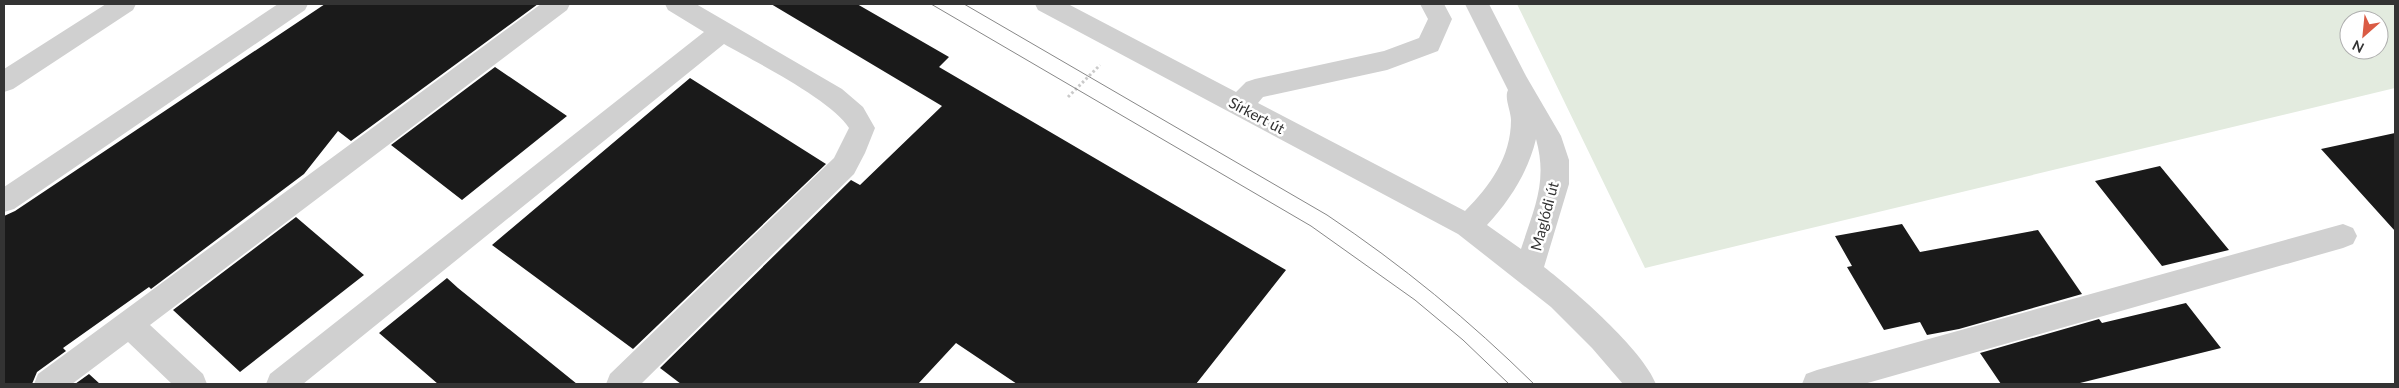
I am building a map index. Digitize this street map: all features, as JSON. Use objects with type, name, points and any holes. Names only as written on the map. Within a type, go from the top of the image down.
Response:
[{"type":"street","points":[[4,82],[124,4]]},
{"type":"street","points":[[4,201],[296,4]]},
{"type":"street","points":[[49,384],[558,4]]},
{"type":"street","points":[[621,384],[844,166],[852,153],[862,128],[854,114],[833,96],[677,4]]},
{"type":"street","name":"Sírkert út","points":[[1047,4],[1468,226]]},
{"type":"street","points":[[1239,106],[1255,89],[1387,60],[1429,44],[1440,19],[1432,4]]},
{"type":"street","name":"Maglódi út","points":[[1477,4],[1516,81],[1548,136],[1555,160],[1554,184],[1529,271]]},
{"type":"street","points":[[281,384],[723,31]]},
{"type":"street","name":"Maglódi út","points":[[1516,81],[1524,119],[1522,144],[1514,165],[1500,190],[1488,206],[1468,226],[1563,299],[1641,384]]},
{"type":"street","points":[[1817,384],[2344,236]]},
{"type":"street","points":[[129,324],[192,384]]},
{"type":"path","points":[[1068,97],[1122,43]]},
{"type":"shaded area","points":[[1517,4],[2395,4],[2395,88],[1645,268]]},
{"type":"building","points":[[325,4],[538,4],[351,141],[338,131],[304,174],[151,289],[149,287],[63,348],[66,351],[37,372],[32,384],[4,384],[4,216],[15,211]]},
{"type":"building","points":[[771,4],[857,4],[949,57],[939,67],[1286,270],[1196,384],[1017,384],[956,343],[918,384],[681,384],[660,368],[851,180],[860,185],[942,106]]},
{"type":"building","points":[[495,67],[567,116],[462,200],[391,145]]},
{"type":"building","points":[[690,78],[826,164],[633,349],[492,245]]},
{"type":"building","points":[[2395,133],[2395,231],[2321,149]]},
{"type":"building","points":[[2160,166],[2229,250],[2162,266],[2095,181]]},
{"type":"building","points":[[296,217],[364,275],[240,372],[173,310]]},
{"type":"building","points":[[1902,224],[1920,252],[2038,230],[2082,294],[1959,329],[1927,335],[1920,322],[1884,330],[1847,267],[1852,266],[1835,236]]},
{"type":"building","points":[[447,278],[577,384],[438,384],[379,333]]},
{"type":"building","points":[[2186,303],[2221,348],[2076,384],[2001,384],[1980,353],[2099,319],[2102,323]]},
{"type":"building","points":[[89,374],[100,384],[75,384]]},
{"type":"tram line","points":[[931,4],[1311,226],[1415,300],[1463,340],[1509,384]]},
{"type":"tram line","points":[[964,4],[1327,215],[1435,295],[1534,384]]}]
